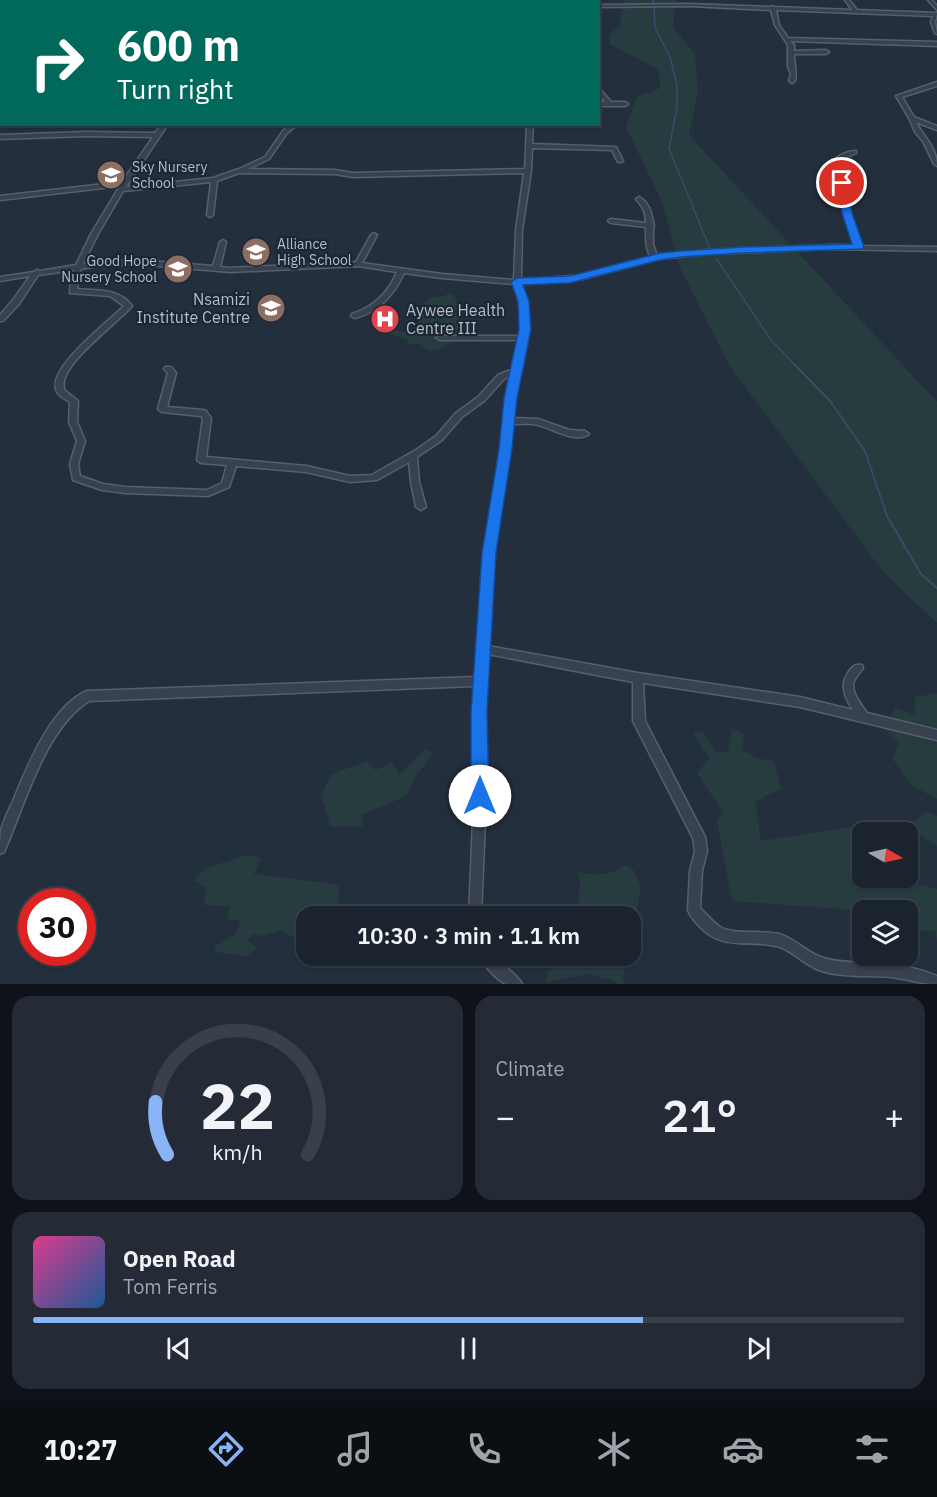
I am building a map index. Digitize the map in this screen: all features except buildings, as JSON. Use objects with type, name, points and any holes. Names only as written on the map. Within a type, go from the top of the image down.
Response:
[{"type":"street","points":[[847,0],[855,11]]},
{"type":"street","points":[[930,0],[937,9]]},
{"type":"street","points":[[600,6],[689,5],[937,15],[933,22],[937,33]]},
{"type":"street","points":[[773,8],[777,25],[787,39],[792,53],[791,68],[794,74],[792,81]]},
{"type":"street","points":[[787,39],[937,44]]},
{"type":"street","points":[[792,53],[826,52]]},
{"type":"street","points":[[937,84],[900,95],[918,132],[927,140],[937,164]]},
{"type":"street","points":[[600,92],[609,104]]},
{"type":"street","points":[[600,104],[625,104]]},
{"type":"street","points":[[912,118],[937,128]]},
{"type":"street","points":[[163,126],[122,187],[78,267],[72,291],[114,295],[128,303],[128,306],[68,363],[60,377],[58,384],[61,393],[74,401],[73,422],[80,440],[74,464],[76,478],[116,489],[208,492],[226,485],[232,463]]},
{"type":"street","points":[[0,198],[214,180],[267,158],[285,132],[292,126]]},
{"type":"street","points":[[476,906],[479,837],[481,681],[489,553],[508,421],[524,338],[523,301],[517,282],[519,230],[528,171],[530,126]]},
{"type":"street","points":[[0,137],[86,134],[156,135]]},
{"type":"street","points":[[530,146],[614,148],[620,161]]},
{"type":"street","points":[[854,152],[834,161],[831,167],[843,185],[847,213],[859,247]]},
{"type":"street","points":[[238,171],[335,172],[353,175],[528,171]]},
{"type":"street","points":[[210,215],[214,180]]},
{"type":"street","points":[[639,199],[644,203],[651,226],[649,249],[655,258]]},
{"type":"street","points":[[611,221],[651,226]]},
{"type":"street","points":[[358,264],[374,235]]},
{"type":"street","points":[[216,268],[223,242]]},
{"type":"street","points":[[0,279],[78,267],[136,262],[248,269],[314,264],[358,264],[401,271],[517,282],[583,277],[655,258],[730,250],[859,247],[937,249]]},
{"type":"street","points":[[355,316],[374,310],[397,281],[401,271]]},
{"type":"street","points":[[0,319],[16,302],[37,273]]},
{"type":"street","points":[[440,338],[524,338]]},
{"type":"street","points":[[168,369],[172,373],[162,409],[205,414],[208,423],[201,460],[306,469],[350,479],[368,480],[413,456],[443,434],[459,415],[481,399],[504,375],[517,370]]},
{"type":"street","points":[[508,421],[538,422],[568,433],[585,434]]},
{"type":"street","points":[[413,456],[415,482],[421,507]]},
{"type":"street","points":[[483,649],[638,678],[777,698],[864,716],[937,735]]},
{"type":"street","points":[[858,668],[848,677],[847,683],[853,702],[864,716]]},
{"type":"street","points":[[638,678],[637,708],[643,730],[694,822],[699,837],[701,851],[696,871],[694,910],[708,927],[716,933],[735,938],[777,940],[787,943],[816,963],[825,966],[907,973],[937,983]]},
{"type":"street","points":[[0,849],[45,746],[70,707],[87,696],[481,681]]},
{"type":"street","points":[[495,966],[514,984]]},
{"type":"green space","points":[[624,0],[676,0],[673,27],[695,54],[698,91],[689,135],[937,402],[937,623],[884,573],[732,370],[679,266],[663,204],[626,127],[637,97],[660,88],[659,70],[610,44],[609,35],[620,25]]},
{"type":"green space","points":[[452,293],[460,306],[472,310],[458,318],[460,333],[441,349],[427,350],[420,344],[409,344],[407,340],[385,332],[387,329],[418,334],[436,329],[433,324],[422,326],[416,319],[423,304],[430,297]]},
{"type":"green space","points":[[937,693],[937,799],[911,785],[893,759],[899,743],[883,728],[896,708],[915,715],[915,697]]},
{"type":"green space","points":[[732,729],[744,734],[742,749],[756,758],[774,761],[781,788],[755,802],[761,841],[852,827],[852,888],[918,888],[918,884],[937,889],[937,941],[935,931],[918,931],[918,900],[852,900],[852,910],[732,901],[717,821],[723,811],[697,774],[709,758],[693,734],[702,731],[715,751],[728,753]]},
{"type":"green space","points":[[425,749],[433,753],[414,779],[406,796],[361,815],[363,827],[330,826],[321,795],[332,774],[367,761],[375,770],[392,763],[400,774]]},
{"type":"green space","points":[[927,811],[937,816],[937,846],[918,834],[918,822],[914,822]]},
{"type":"green space","points":[[247,855],[261,858],[254,874],[334,884],[339,887],[338,906],[296,906],[296,939],[281,930],[263,936],[252,934],[247,940],[258,948],[246,956],[215,952],[214,947],[234,935],[241,921],[228,919],[229,906],[204,905],[206,888],[194,880],[206,868]]},
{"type":"green space","points":[[626,865],[633,870],[641,886],[637,906],[579,906],[580,880],[578,872],[603,874]]},
{"type":"green space","points":[[560,966],[625,966],[622,979],[626,984],[617,984],[615,981],[588,974],[546,982],[549,970]]},
{"type":"waterway","points":[[654,7],[655,28],[670,57],[677,85],[677,107],[669,149],[711,251]]},
{"type":"waterway","points":[[716,258],[771,340],[796,366]]},
{"type":"waterway","points":[[794,364],[830,401],[865,451],[887,516],[921,574],[937,588]]},
{"type":"place","name":"Sky Nursery School","points":[[111,175]]},
{"type":"place","name":"Alliance High School","points":[[256,252]]},
{"type":"place","name":"Good Hope Nursery School","points":[[178,269]]},
{"type":"place","name":"Nsamizi Institute Centre","points":[[271,308]]},
{"type":"place","name":"Aywee Health Centre III","points":[[385,319]]},
{"type":"route","points":[[480,796],[479,712],[489,553],[506,449],[511,398],[525,329],[523,301],[517,282],[583,277],[660,256],[742,250],[859,247],[847,213],[842,183]]}]
